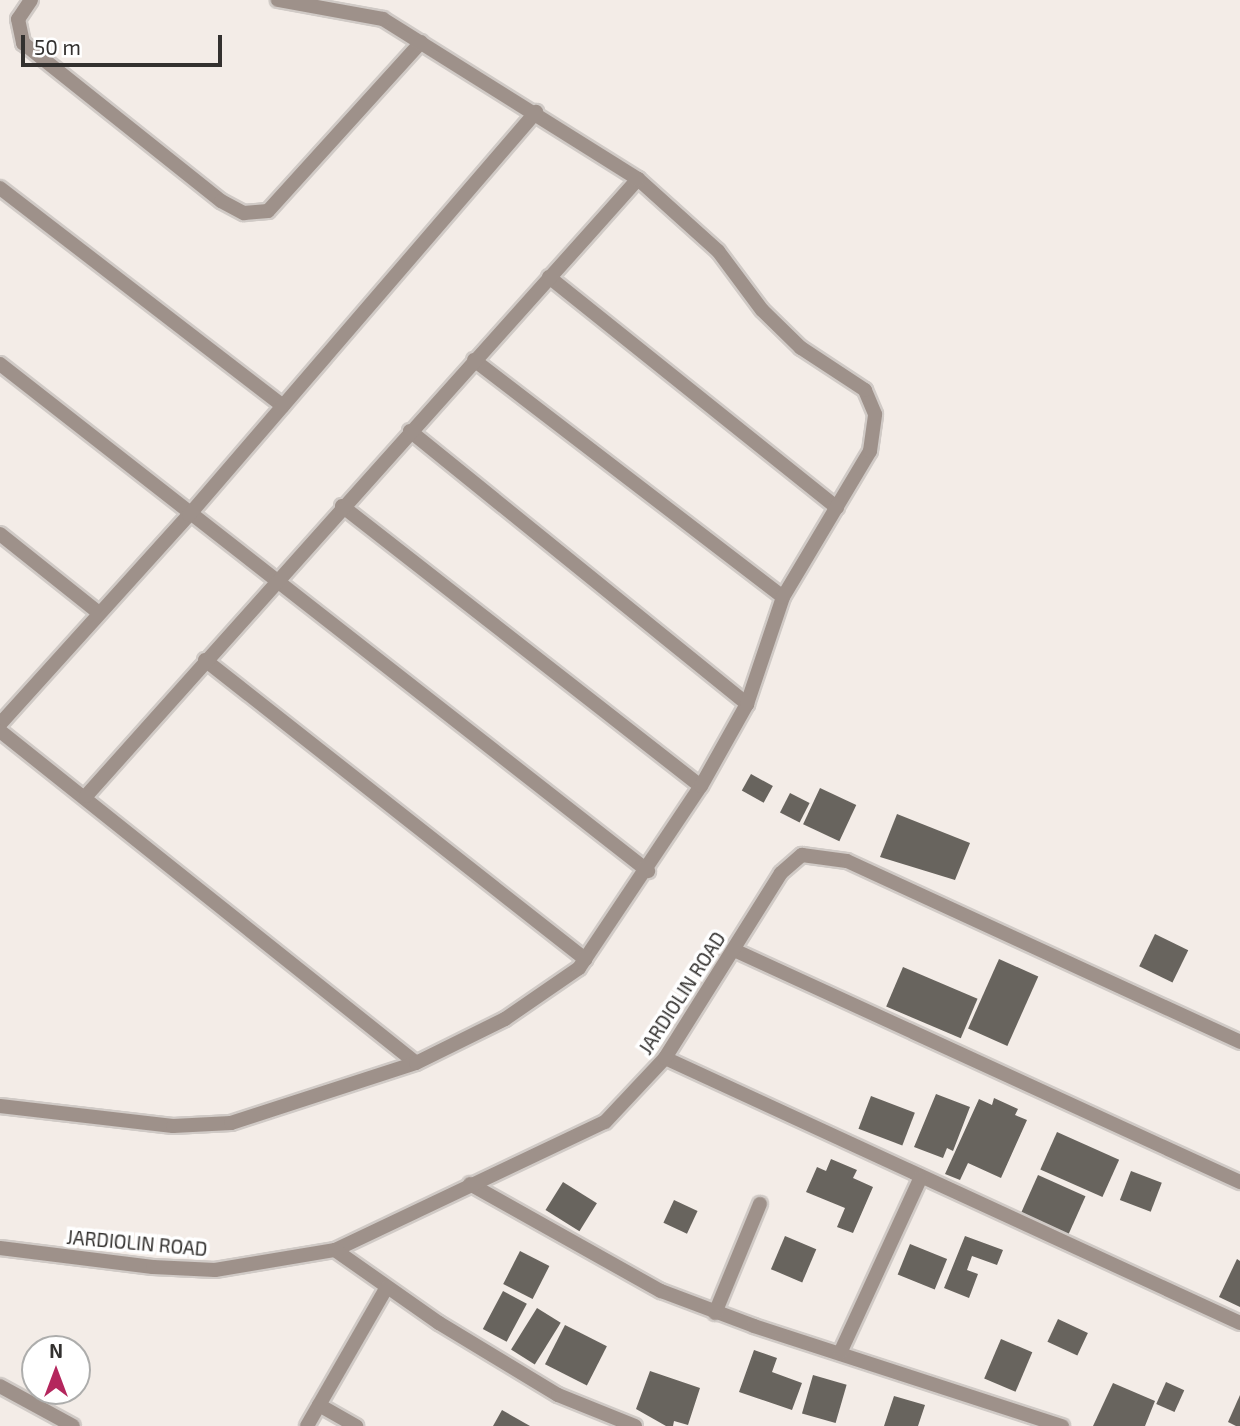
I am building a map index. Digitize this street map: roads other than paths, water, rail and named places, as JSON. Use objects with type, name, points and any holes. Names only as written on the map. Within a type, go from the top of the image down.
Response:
[{"type":"street","points":[[31,0],[18,19],[23,43],[221,201],[244,213],[268,211],[421,42]]},
{"type":"street","points":[[0,1106],[173,1126],[231,1123],[416,1063],[505,1019],[585,959],[648,871],[701,786],[747,704],[783,597],[870,451],[875,414],[865,390],[801,348],[762,310],[718,251],[638,179],[536,112],[383,19],[278,0]]},
{"type":"street","points":[[0,724],[189,515],[536,112]]},
{"type":"street","points":[[86,796],[276,578],[638,179]]},
{"type":"street","points":[[0,188],[283,407]]},
{"type":"street","points":[[549,277],[837,508]]},
{"type":"street","points":[[474,360],[783,597]]},
{"type":"street","points":[[0,364],[189,515],[276,578],[648,871]]},
{"type":"street","points":[[410,430],[747,704]]},
{"type":"street","points":[[342,506],[701,786]]},
{"type":"street","points":[[0,534],[99,613]]},
{"type":"street","points":[[205,660],[585,959]]},
{"type":"street","points":[[0,731],[86,796],[416,1063]]},
{"type":"street","name":"JARDIOLIN ROAD","points":[[0,1248],[153,1267],[215,1270],[335,1250],[605,1122],[665,1058],[781,873],[802,855],[824,855],[847,861],[1240,1042]]},
{"type":"street","points":[[734,950],[1240,1182]]},
{"type":"street","points":[[665,1058],[920,1179],[1240,1323]]},
{"type":"street","points":[[840,1353],[920,1179]]},
{"type":"street","points":[[470,1184],[661,1291],[715,1312],[1062,1426]]},
{"type":"street","points":[[715,1312],[761,1204]]},
{"type":"street","points":[[335,1250],[387,1287],[558,1395],[635,1426]]},
{"type":"street","points":[[307,1426],[387,1287]]},
{"type":"street","points":[[0,1386],[73,1426]]},
{"type":"street","points":[[319,1405],[356,1426]]}]
